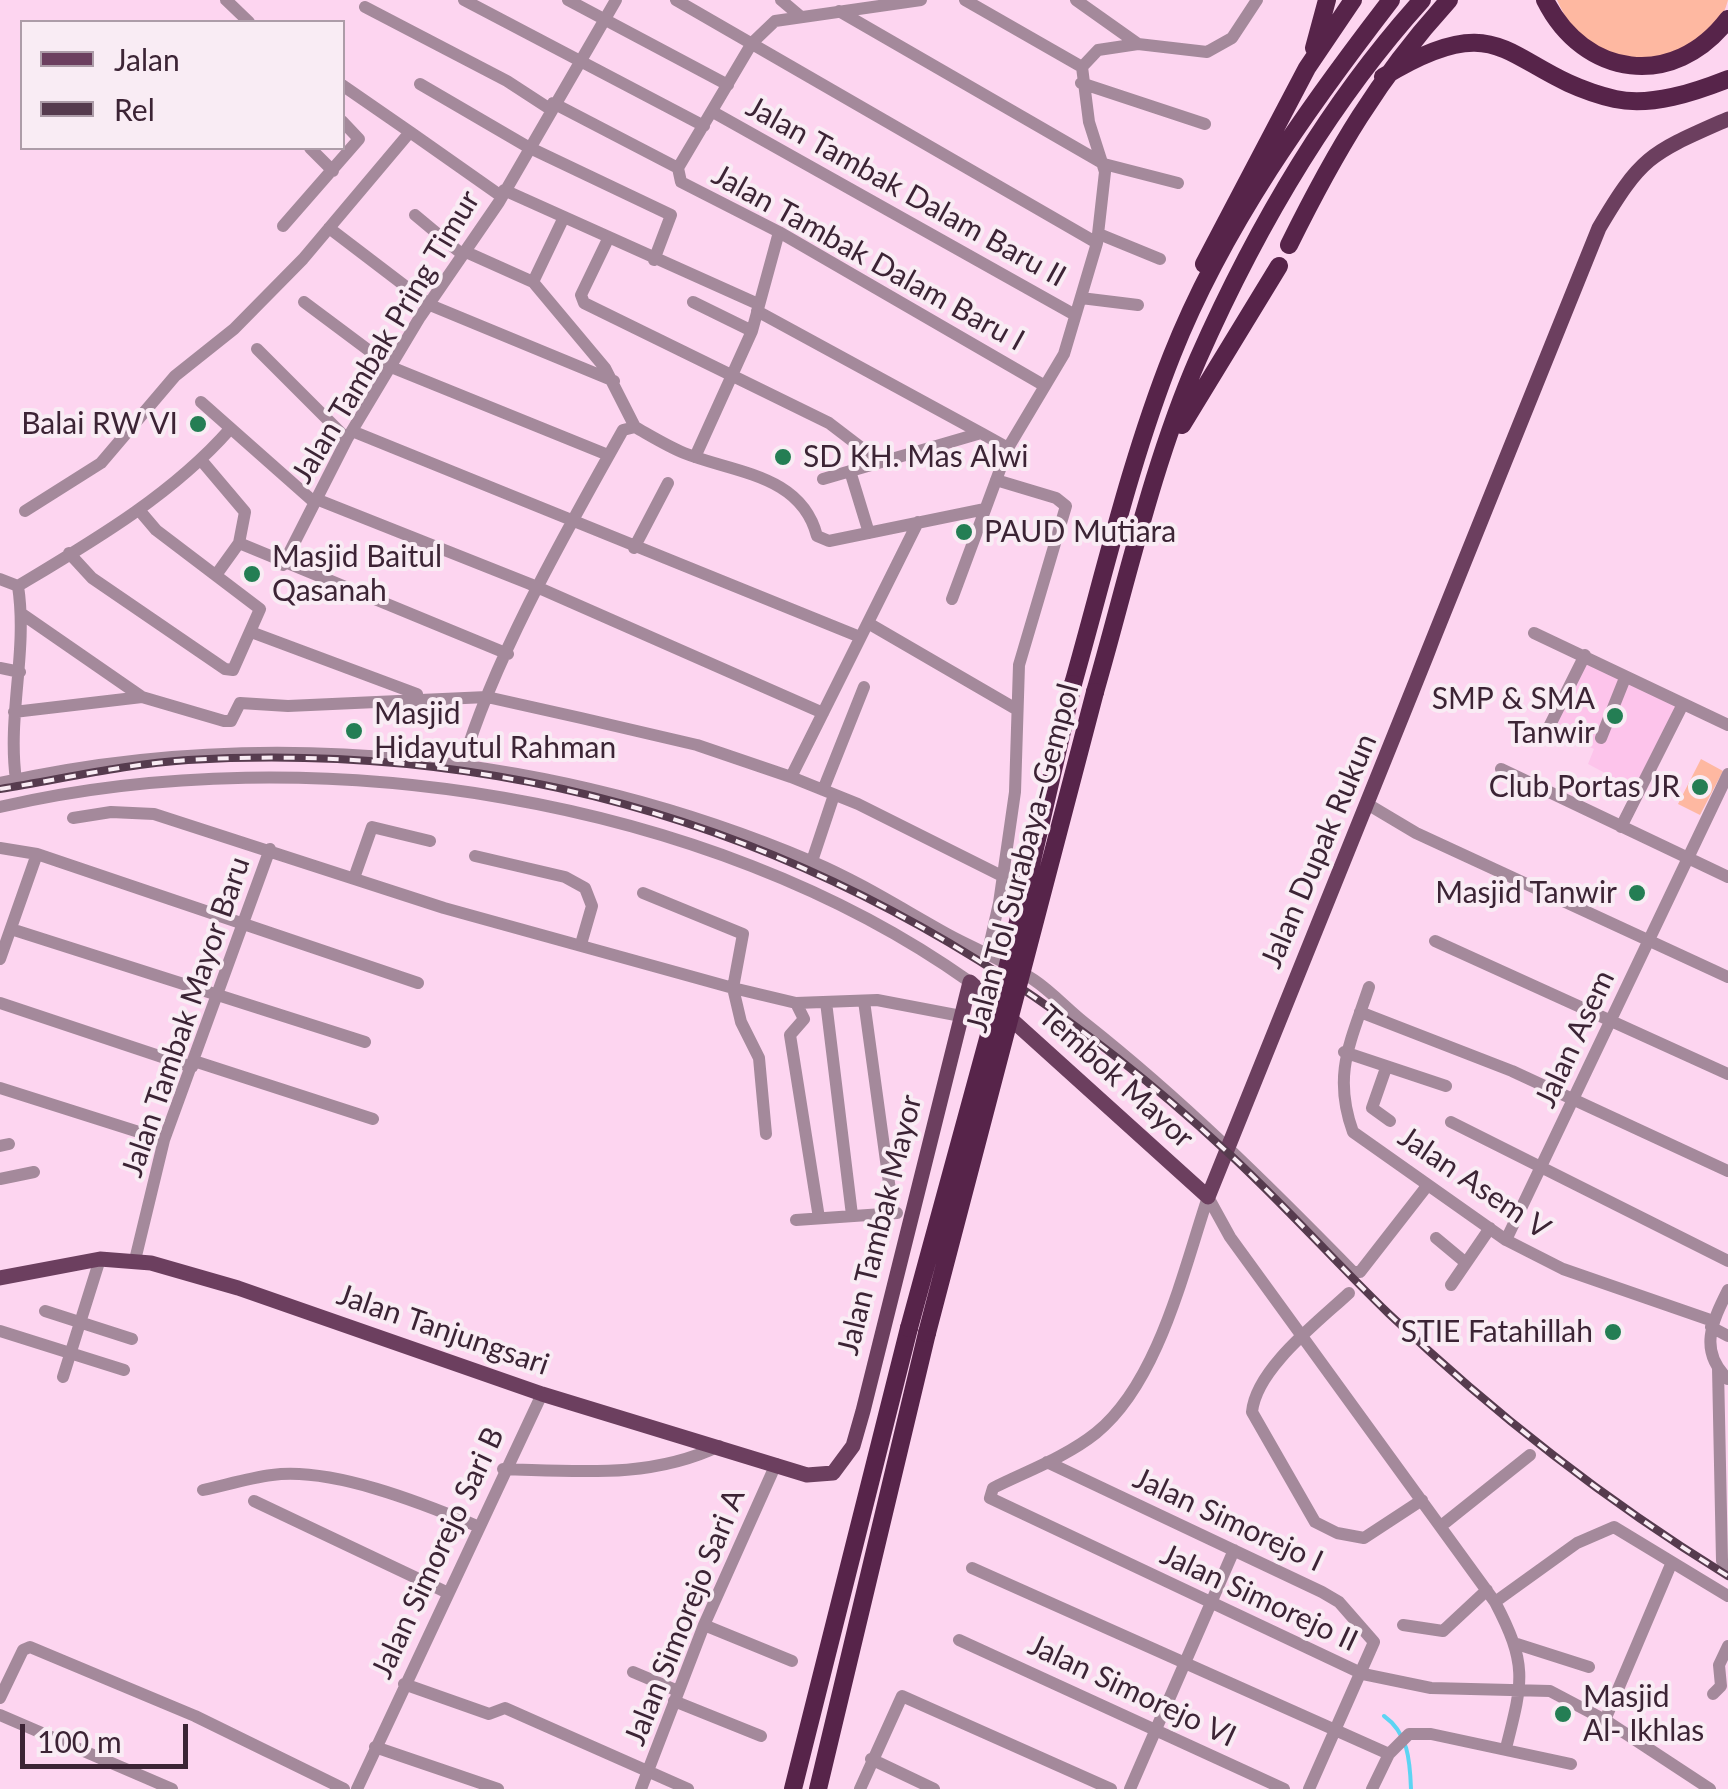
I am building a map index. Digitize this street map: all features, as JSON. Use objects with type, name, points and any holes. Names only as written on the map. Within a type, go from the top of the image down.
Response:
[{"type":"highway","points":[[1307,68],[1328,0]]},
{"type":"highway","points":[[1172,354],[1214,242],[1307,68],[1354,0]]},
{"type":"highway","name":"Jalan Tol Surabaya–Gempol","points":[[818,1789],[918,1330],[1073,684],[1172,354],[1224,248],[1279,154],[1391,0]]},
{"type":"highway","name":"Jalan Tol Surabaya–Gempol","points":[[793,1789],[1163,454],[1206,344],[1296,171],[1345,93],[1422,0]]},
{"type":"highway","points":[[1289,246],[1346,133],[1383,77],[1449,0]]},
{"type":"highway","points":[[1545,0],[1556,22],[1580,46],[1623,65],[1657,66],[1686,58],[1714,38],[1728,19]]},
{"type":"highway","points":[[1383,77],[1424,49],[1483,39],[1524,54],[1593,92],[1618,100],[1692,92],[1728,78]]},
{"type":"highway","points":[[1163,454],[1279,266]]},
{"type":"main road","name":"Jalan Dupak Rukun","points":[[1208,1197],[1599,228],[1629,177],[1649,157],[1728,119]]},
{"type":"main road","points":[[960,1016],[970,982]]},
{"type":"main road","name":"Tembok Mayor","points":[[970,982],[1208,1197]]},
{"type":"main road","name":"Jalan Tambak Mayor","points":[[853,1446],[884,1338],[902,1213],[960,1016]]},
{"type":"main road","name":"Jalan Tanjungsari","points":[[0,1278],[100,1260],[135,1260],[238,1288],[542,1394],[807,1474],[833,1473],[853,1446]]},
{"type":"street","points":[[226,0],[247,20]]},
{"type":"street","points":[[464,0],[704,126]]},
{"type":"street","points":[[568,0],[728,85]]},
{"type":"street","name":"Jalan Tambak Pring Timur","points":[[284,564],[350,435],[503,193],[616,0]]},
{"type":"street","points":[[676,0],[1098,239],[1160,259]]},
{"type":"street","points":[[782,0],[800,16]]},
{"type":"street","points":[[364,7],[678,168],[752,43],[775,21],[835,7],[921,0]]},
{"type":"street","points":[[964,0],[1082,67]]},
{"type":"street","points":[[1076,0],[1138,44]]},
{"type":"street","points":[[952,598],[1008,448],[1062,359],[1098,239],[1104,164],[1081,83],[1082,67],[1098,50],[1138,44],[1208,52],[1218,49],[1232,38],[1257,0]]},
{"type":"street","points":[[835,7],[1104,164],[1178,183]]},
{"type":"street","points":[[1081,83],[1205,124]]},
{"type":"street","points":[[420,84],[528,147],[671,215],[654,260]]},
{"type":"street","points":[[345,87],[503,193],[564,216],[757,308],[1008,448]]},
{"type":"street","name":"Jalan Tambak Dalam Baru II","points":[[713,112],[1076,315]]},
{"type":"street","points":[[284,226],[359,139],[345,124]]},
{"type":"street","points":[[25,512],[101,463],[176,376],[246,318],[410,132]]},
{"type":"street","points":[[312,150],[333,171]]},
{"type":"street","name":"Jalan Tambak Dalam Baru I","points":[[678,168],[681,182],[779,232],[1044,386]]},
{"type":"street","points":[[416,215],[464,254],[533,282],[614,380],[635,427],[695,457],[765,478],[791,493],[808,510],[822,539],[841,541],[985,508]]},
{"type":"street","points":[[533,282],[564,216]]},
{"type":"street","points":[[329,228],[430,305],[614,380]]},
{"type":"street","points":[[695,457],[752,331],[779,232]]},
{"type":"street","points":[[608,239],[580,295],[582,301],[829,423],[880,462]]},
{"type":"street","points":[[1081,298],[1138,305]]},
{"type":"street","points":[[304,302],[391,367],[608,456]]},
{"type":"street","points":[[693,302],[752,331]]},
{"type":"street","points":[[257,350],[350,435],[860,637]]},
{"type":"street","points":[[202,402],[315,500],[540,588],[823,713]]},
{"type":"street","points":[[462,766],[488,697],[572,522],[623,430],[635,427]]},
{"type":"street","points":[[18,586],[139,510],[202,460],[230,429]]},
{"type":"street","points":[[823,479],[981,433]]},
{"type":"street","points":[[202,460],[245,512],[238,543],[216,575]]},
{"type":"street","points":[[850,472],[869,533]]},
{"type":"street","points":[[988,951],[1004,876],[1015,792],[1016,709],[1024,639],[1066,506],[1056,498],[996,480]]},
{"type":"street","points":[[634,548],[668,483]]},
{"type":"street","points":[[69,553],[92,578],[225,670],[233,670],[260,609],[156,530],[139,510]]},
{"type":"street","points":[[790,778],[918,522]]},
{"type":"street","points":[[238,543],[508,654]]},
{"type":"street","points":[[0,578],[18,586]]},
{"type":"street","points":[[16,780],[5,738],[14,712],[20,672],[22,614],[18,586]]},
{"type":"street","points":[[22,614],[142,697],[228,722],[240,703],[288,706],[488,697],[697,746],[790,778],[828,792],[1004,876]]},
{"type":"street","points":[[868,623],[1016,709]]},
{"type":"street","points":[[252,632],[424,697]]},
{"type":"street","points":[[1534,633],[1728,725]]},
{"type":"street","points":[[1548,729],[1585,654]]},
{"type":"street","points":[[0,668],[20,672]]},
{"type":"street","points":[[1601,738],[1625,678]]},
{"type":"street","points":[[812,861],[828,792],[864,687]]},
{"type":"street","points":[[14,712],[142,697]]},
{"type":"street","points":[[1620,827],[1683,704]]},
{"type":"street","points":[[0,784],[210,755],[363,754],[462,766],[638,802],[812,861],[946,933],[988,951],[1036,982],[1228,1148],[1355,1273],[1360,1272],[1427,1186]]},
{"type":"street","points":[[1501,769],[1728,877]]},
{"type":"street","name":"Jalan Asem","points":[[1506,1240],[1728,774]]},
{"type":"street","points":[[0,807],[93,790],[254,779],[382,783],[493,798],[632,828],[748,866],[874,922],[970,982]]},
{"type":"street","points":[[1369,804],[1416,833],[1728,977]]},
{"type":"street","points":[[74,818],[142,812],[270,849],[444,908],[796,1004],[864,1000],[903,1003],[960,1016]]},
{"type":"street","points":[[354,878],[372,827],[430,841]]},
{"type":"street","points":[[0,848],[37,854],[418,983]]},
{"type":"street","name":"Jalan Tambak Mayor Baru","points":[[135,1260],[164,1140],[270,849]]},
{"type":"street","points":[[0,959],[8,925],[37,854]]},
{"type":"street","points":[[475,856],[565,878],[585,888],[592,906],[581,944]]},
{"type":"street","points":[[643,893],[743,934],[733,988],[741,1022],[759,1058],[766,1134]]},
{"type":"street","points":[[8,925],[366,1042]]},
{"type":"street","points":[[1435,941],[1728,1074]]},
{"type":"street","name":"Jalan Asem V","points":[[1369,987],[1344,1052],[1345,1108],[1353,1132],[1506,1240],[1563,1269],[1712,1324],[1728,1336]]},
{"type":"street","points":[[796,1220],[902,1213],[864,1000]]},
{"type":"street","points":[[826,1002],[852,1215]]},
{"type":"street","points":[[0,1003],[373,1119]]},
{"type":"street","points":[[796,1004],[804,1019],[790,1035],[819,1218]]},
{"type":"street","points":[[1360,1012],[1425,1034],[1728,1172]]},
{"type":"street","points":[[1344,1052],[1446,1086]]},
{"type":"street","points":[[1386,1068],[1372,1108],[1390,1121]]},
{"type":"street","points":[[0,1088],[164,1140]]},
{"type":"street","points":[[1451,1122],[1728,1261]]},
{"type":"street","points":[[0,1178],[34,1172]]},
{"type":"street","points":[[1208,1197],[1230,1237],[1490,1596],[1517,1644],[1520,1689],[1506,1748]]},
{"type":"street","points":[[1048,1462],[1094,1435],[1136,1391],[1208,1197]]},
{"type":"street","points":[[1452,1285],[1490,1228]]},
{"type":"street","points":[[1436,1238],[1466,1262]]},
{"type":"street","points":[[63,1377],[100,1260]]},
{"type":"street","points":[[1727,1567],[1722,1561],[1723,1374],[1710,1356],[1712,1324],[1728,1290]]},
{"type":"street","points":[[1349,1293],[1262,1380],[1252,1412],[1315,1522],[1337,1533],[1364,1538],[1422,1500]]},
{"type":"street","points":[[45,1311],[132,1339]]},
{"type":"street","points":[[0,1331],[124,1370]]},
{"type":"street","name":"Jalan Simorejo Sari B","points":[[356,1789],[542,1394]]},
{"type":"street","points":[[503,1470],[622,1472],[687,1462],[719,1446]]},
{"type":"street","points":[[1441,1526],[1530,1456]]},
{"type":"street","name":"Jalan Simorejo II","points":[[1048,1462],[993,1488],[990,1498],[1363,1674],[1432,1688],[1520,1689],[1562,1696],[1710,1789]]},
{"type":"street","name":"Jalan Simorejo I","points":[[1048,1462],[1339,1602],[1374,1642],[1363,1674]]},
{"type":"street","name":"Jalan Simorejo Sari A","points":[[641,1789],[704,1625],[776,1464]]},
{"type":"street","points":[[203,1490],[279,1474],[336,1481],[402,1495],[477,1526]]},
{"type":"street","points":[[254,1502],[446,1592]]},
{"type":"street","points":[[1403,1625],[1443,1631],[1490,1596],[1577,1543],[1610,1528],[1618,1528],[1728,1596]]},
{"type":"street","points":[[1130,1789],[1234,1550]]},
{"type":"street","points":[[1605,1720],[1672,1562]]},
{"type":"street","points":[[972,1568],[1389,1754]]},
{"type":"street","points":[[704,1625],[792,1661]]},
{"type":"street","name":"Jalan Simorejo VI","points":[[960,1640],[1284,1789]]},
{"type":"street","points":[[1517,1644],[1590,1667]]},
{"type":"street","points":[[1714,1694],[1722,1684],[1718,1666],[1728,1646]]},
{"type":"street","points":[[0,1698],[22,1650],[34,1648],[195,1716],[344,1789]]},
{"type":"street","points":[[633,1672],[761,1736]]},
{"type":"street","points":[[1309,1789],[1363,1674]]},
{"type":"street","points":[[404,1684],[489,1714],[505,1708],[688,1789]]},
{"type":"street","points":[[860,1789],[898,1698],[906,1696],[1111,1789]]},
{"type":"street","points":[[0,1714],[172,1789]]},
{"type":"street","points":[[1372,1789],[1389,1754],[1405,1736],[1506,1748],[1571,1764]]},
{"type":"street","points":[[375,1747],[498,1789]]},
{"type":"street","points":[[871,1759],[934,1789]]},
{"type":"shaded area","points":[[1557,0],[1728,0],[1708,35],[1692,47],[1673,56],[1633,61],[1594,49],[1572,27]]},
{"type":"shaded area","name":"SMP & SMA Tanwir","points":[[1584,658],[1679,703],[1635,789],[1588,764],[1594,749],[1552,730]]},
{"type":"shaded area","name":"Club Portas JR","points":[[1701,759],[1723,771],[1700,815],[1678,804]]},
{"type":"waterway","points":[[1384,1716],[1403,1739],[1411,1789]]},
{"type":"railway","points":[[0,789],[188,760],[336,759],[478,773],[615,802],[747,845],[874,902],[996,972],[1113,1055],[1225,1150],[1388,1313],[1468,1385],[1594,1486],[1728,1576]]},
{"type":"place","name":"Balai RW VI","points":[[198,424]]},
{"type":"place","name":"SD KH. Mas Alwi","points":[[783,457]]},
{"type":"place","name":"PAUD Mutiara","points":[[964,532]]},
{"type":"place","name":"Masjid Baitul Qasanah","points":[[252,574]]},
{"type":"place","name":"SMP & SMA Tanwir","points":[[1615,716]]},
{"type":"place","name":"Masjid Hidayutul Rahman","points":[[354,731]]},
{"type":"place","name":"Club Portas JR","points":[[1700,787]]},
{"type":"place","name":"Masjid Tanwir","points":[[1637,893]]},
{"type":"place","name":"STIE Fatahillah","points":[[1613,1332]]},
{"type":"place","name":"Masjid Al- Ikhlas","points":[[1563,1714]]}]
